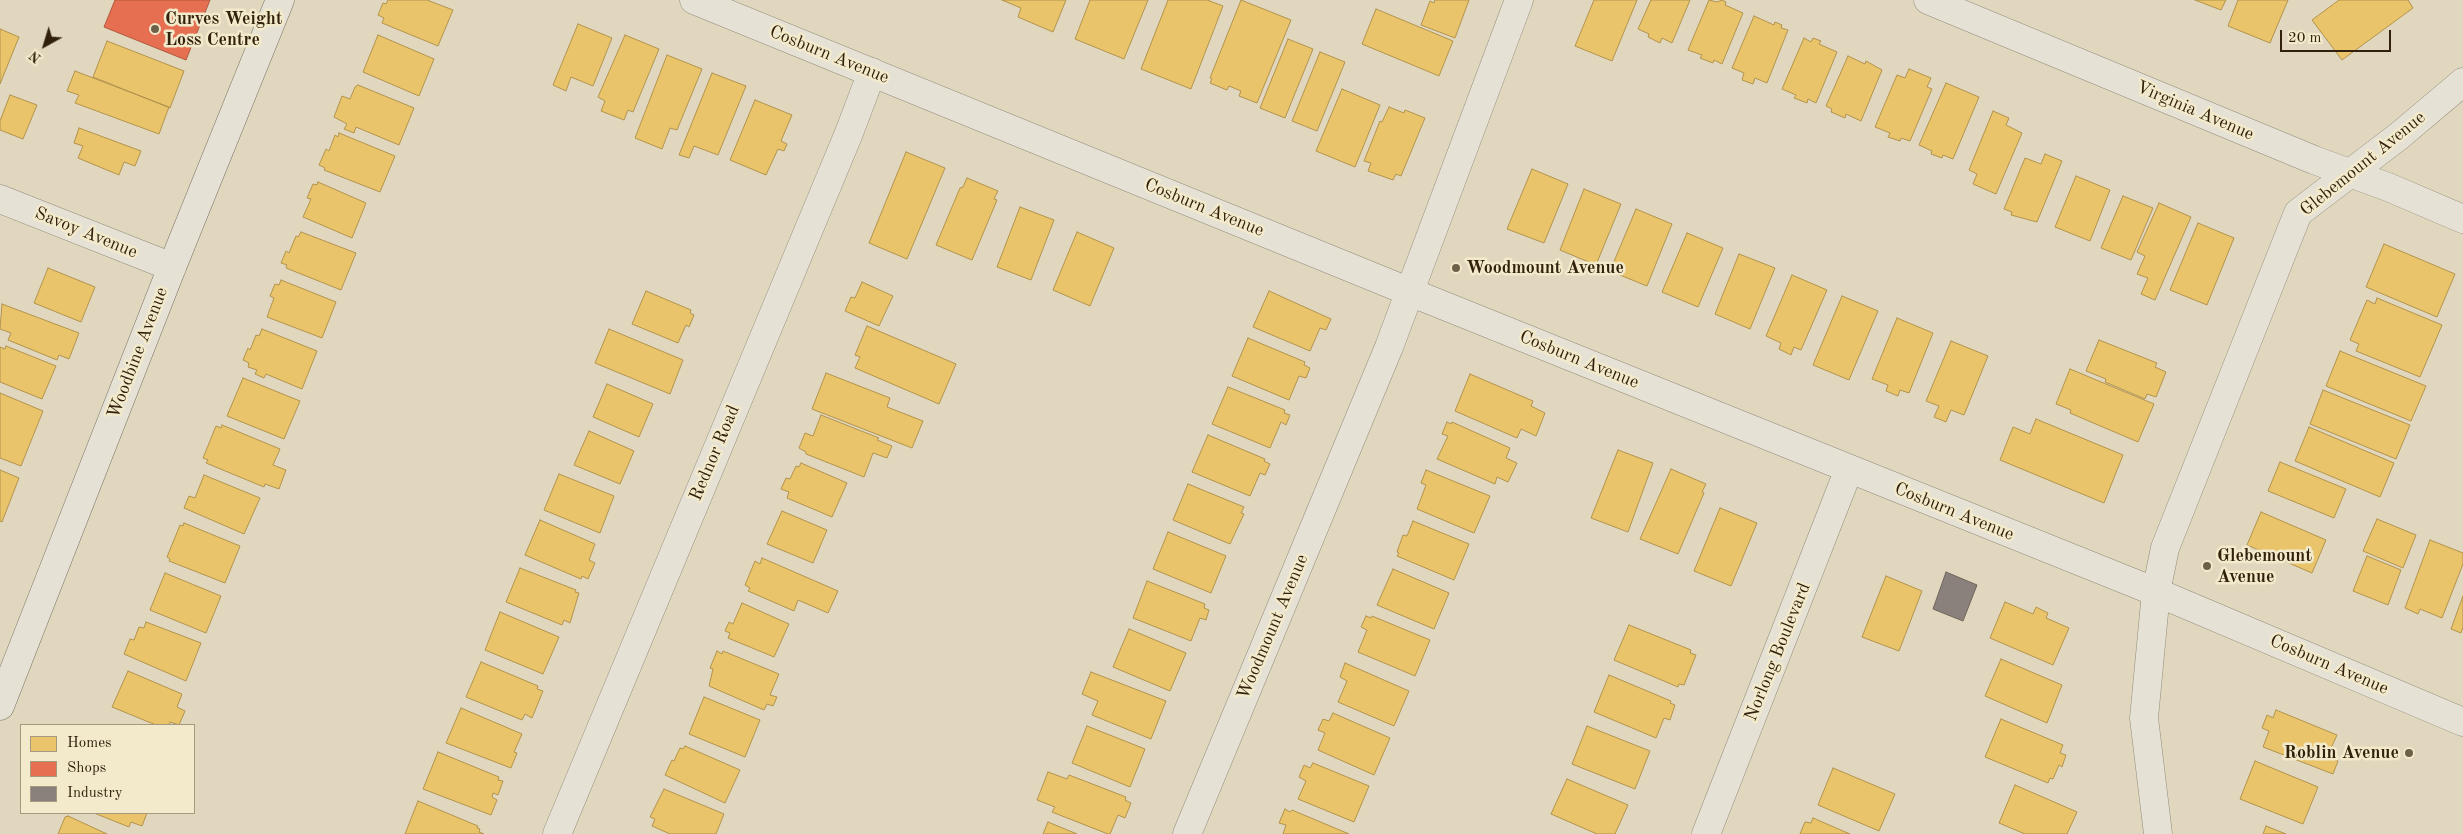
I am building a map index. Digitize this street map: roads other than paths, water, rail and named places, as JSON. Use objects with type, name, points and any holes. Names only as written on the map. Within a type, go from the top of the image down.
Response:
[{"type":"street","name":"Woodbine Avenue","points":[[3,692],[280,0]]},
{"type":"street","name":"Cosburn Avenue","points":[[694,0],[1410,292],[2156,592],[2463,722]]},
{"type":"street","name":"Woodmount Avenue","points":[[1187,834],[1389,347],[1519,0]]},
{"type":"street","name":"Virginia Avenue","points":[[1928,0],[2463,219]]},
{"type":"street","name":"Rednor Road","points":[[557,834],[849,133],[872,72]]},
{"type":"street","name":"Glebemount Avenue","points":[[2158,834],[2144,718],[2156,592],[2165,548],[2298,213],[2463,82]]},
{"type":"street","name":"Savoy Avenue","points":[[0,199],[172,267]]},
{"type":"street","name":"Norlong Boulevard","points":[[1706,834],[1849,469]]},
{"type":"place","name":"Curves Weight Loss Centre","points":[[155,29]]},
{"type":"place","name":"Woodmount Avenue","points":[[1456,268]]},
{"type":"place","name":"Glebemount Avenue","points":[[2207,566]]},
{"type":"place","name":"Roblin Avenue","points":[[2409,753]]}]
